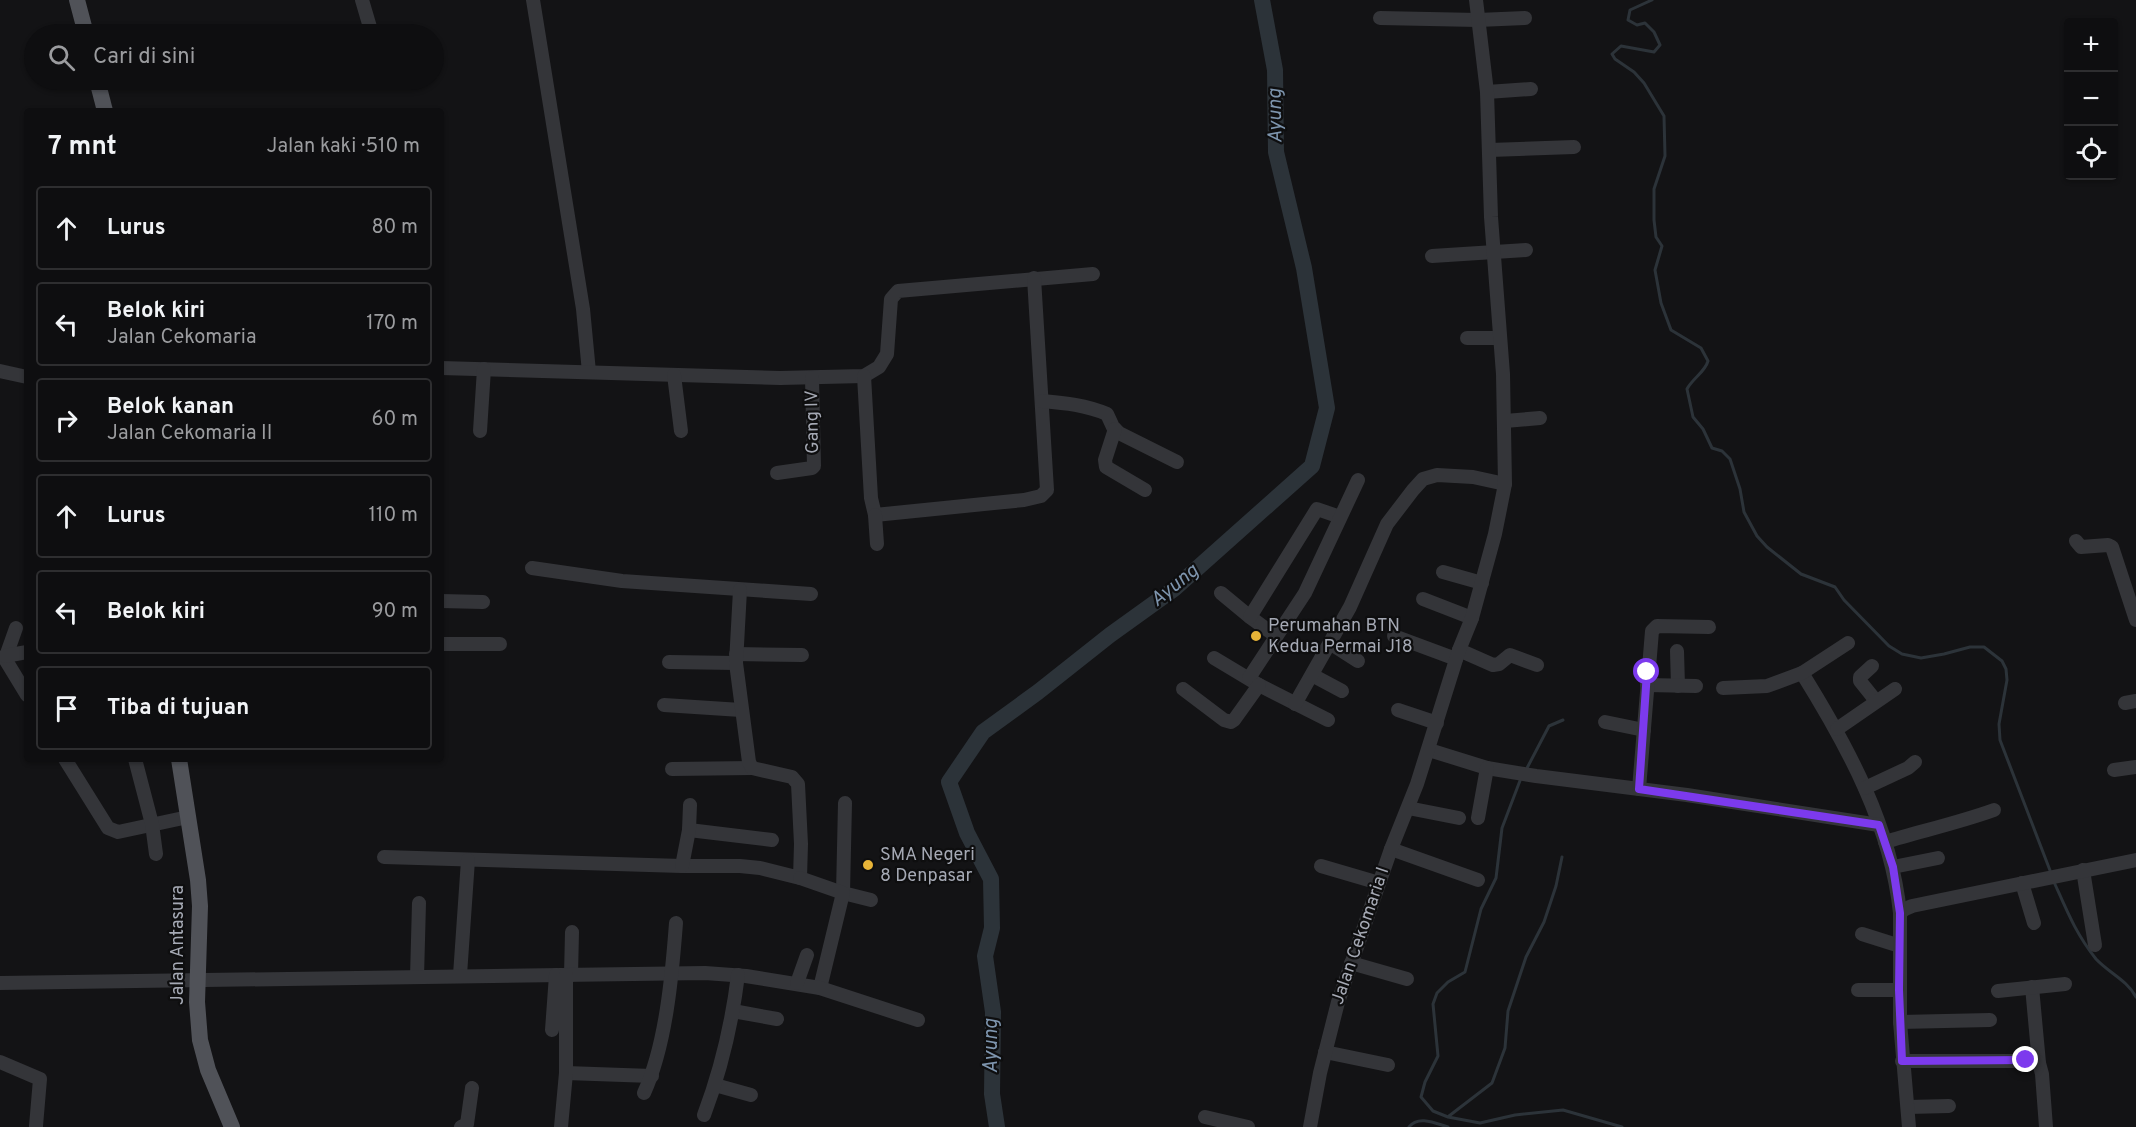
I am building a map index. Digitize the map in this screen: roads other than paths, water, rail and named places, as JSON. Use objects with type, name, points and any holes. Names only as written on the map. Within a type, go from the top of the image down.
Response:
[{"type":"main road","points":[[78,0],[84,24]]},
{"type":"main road","points":[[100,90],[104,108]]},
{"type":"main road","name":"Jalan Antasura","points":[[179,762],[200,906],[197,1020],[208,1070],[232,1127]]},
{"type":"street","points":[[362,0],[369,24]]},
{"type":"street","points":[[533,0],[583,309],[590,372]]},
{"type":"street","name":"Jalan Cekomaria I","points":[[1310,1127],[1316,1091],[1338,1002],[1391,849],[1429,750],[1458,655],[1472,618],[1495,534],[1505,484],[1505,421],[1493,253],[1487,92],[1476,0]]},
{"type":"street","points":[[1380,18],[1478,20],[1525,18]]},
{"type":"street","points":[[1487,92],[1531,89]]},
{"type":"street","points":[[1490,150],[1574,147]]},
{"type":"street","points":[[1432,256],[1526,250]]},
{"type":"street","points":[[444,368],[812,378],[864,376],[879,367],[887,354],[891,299],[898,291],[1093,274]]},
{"type":"street","points":[[875,515],[1024,500],[1041,496],[1047,490],[1034,278]]},
{"type":"street","points":[[1467,338],[1500,338]]},
{"type":"street","points":[[480,431],[484,369]]},
{"type":"street","points":[[0,371],[24,376]]},
{"type":"street","points":[[674,375],[681,431]]},
{"type":"street","points":[[864,376],[871,498],[877,544]]},
{"type":"street","name":"Gang IV","points":[[777,473],[812,468],[814,465],[812,378]]},
{"type":"street","points":[[1042,401],[1083,405],[1107,414],[1119,433],[1177,462]]},
{"type":"street","points":[[1505,421],[1540,418]]},
{"type":"street","points":[[1115,429],[1105,460],[1106,467],[1145,490]]},
{"type":"street","points":[[1294,704],[1350,607],[1387,524],[1423,479],[1437,475],[1455,476],[1505,484]]},
{"type":"street","points":[[1183,690],[1224,720],[1231,722],[1234,720],[1276,636],[1305,592],[1358,480]]},
{"type":"street","points":[[1250,617],[1317,509],[1340,517]]},
{"type":"street","points":[[2076,541],[2081,547],[2108,544],[2112,547],[2136,620]]},
{"type":"street","points":[[532,568],[622,581],[811,594]]},
{"type":"street","points":[[1443,572],[1482,584]]},
{"type":"street","points":[[740,590],[736,658],[741,710],[749,762],[752,768]]},
{"type":"street","points":[[1221,592],[1276,636]]},
{"type":"street","points":[[1423,599],[1472,618]]},
{"type":"street","points":[[444,601],[483,602]]},
{"type":"street","points":[[1639,789],[1653,629],[1657,626],[1709,627]]},
{"type":"street","points":[[16,628],[5,657],[10,670],[24,691]]},
{"type":"street","points":[[1394,636],[1493,665],[1499,664],[1510,655],[1537,665]]},
{"type":"street","points":[[1330,643],[1358,661]]},
{"type":"street","points":[[1723,688],[1767,686],[1802,673],[1848,643]]},
{"type":"street","points":[[444,644],[500,644]]},
{"type":"street","points":[[1677,651],[1678,686]]},
{"type":"street","points":[[5,657],[24,653]]},
{"type":"street","points":[[669,662],[802,655]]},
{"type":"street","points":[[1214,658],[1294,704],[1328,720]]},
{"type":"street","points":[[1872,666],[1860,676],[1860,681],[1876,701]]},
{"type":"street","points":[[1802,673],[1837,729],[1865,789],[1893,867],[1900,913],[1900,1022],[1909,1127]]},
{"type":"street","points":[[1312,675],[1342,691]]},
{"type":"street","points":[[1647,685],[1696,686]]},
{"type":"street","points":[[1837,729],[1895,689]]},
{"type":"street","points":[[664,705],[741,710]]},
{"type":"street","points":[[1398,710],[1437,723]]},
{"type":"street","points":[[1605,722],[1644,730]]},
{"type":"street","points":[[1429,750],[1487,768],[1879,825]]},
{"type":"street","points":[[67,762],[108,828],[118,832],[188,817]]},
{"type":"street","points":[[136,762],[152,824],[156,854]]},
{"type":"street","points":[[1865,789],[1908,768],[1915,762]]},
{"type":"street","points":[[2114,770],[2136,767]]},
{"type":"street","points":[[672,769],[752,768],[792,777],[798,784],[800,878]]},
{"type":"street","points":[[1478,818],[1487,768]]},
{"type":"street","points":[[820,988],[843,893],[845,803]]},
{"type":"street","points":[[682,866],[689,830],[690,805]]},
{"type":"street","points":[[1408,808],[1459,818]]},
{"type":"street","points":[[1884,842],[1994,810]]},
{"type":"street","points":[[689,830],[772,840]]},
{"type":"street","points":[[1391,849],[1478,880]]},
{"type":"street","points":[[384,857],[740,866],[760,868],[800,878],[871,900]]},
{"type":"street","points":[[1893,867],[1938,858]]},
{"type":"street","points":[[460,975],[468,860]]},
{"type":"street","points":[[1900,913],[1912,906],[2136,860]]},
{"type":"street","points":[[1321,866],[1379,883]]},
{"type":"street","points":[[2084,870],[2086,898],[2095,945]]},
{"type":"street","points":[[2022,882],[2034,923]]},
{"type":"street","points":[[417,977],[419,903]]},
{"type":"street","points":[[644,1092],[652,1076],[672,974],[676,923]]},
{"type":"street","points":[[552,1030],[572,933]]},
{"type":"street","points":[[1862,934],[1900,946]]},
{"type":"street","points":[[797,983],[807,955]]},
{"type":"street","points":[[1351,963],[1407,979]]},
{"type":"street","points":[[0,983],[705,973],[738,975],[820,988],[918,1020]]},
{"type":"street","points":[[561,1127],[566,1073],[564,975]]},
{"type":"street","points":[[704,1115],[715,1085],[733,1011],[738,975]]},
{"type":"street","points":[[1998,991],[2065,984]]},
{"type":"street","points":[[2032,987],[2046,1127]]},
{"type":"street","points":[[1858,990],[1899,990]]},
{"type":"street","points":[[733,1011],[777,1019]]},
{"type":"street","points":[[1900,1022],[1990,1020]]},
{"type":"street","points":[[1325,1052],[1388,1065]]},
{"type":"street","points":[[1902,1061],[2026,1060],[2038,1063]]},
{"type":"street","points":[[0,1062],[40,1079],[36,1126]]},
{"type":"street","points":[[566,1073],[652,1076]]},
{"type":"street","points":[[715,1085],[751,1095]]},
{"type":"street","points":[[461,1127],[467,1124],[472,1088]]},
{"type":"street","points":[[1908,1107],[1949,1106]]},
{"type":"street","points":[[1205,1117],[1248,1127]]},
{"type":"waterway","name":"Ayung","points":[[997,1127],[992,1094],[993,1012],[985,956],[992,928],[991,879],[967,833],[949,782],[983,732],[1174,589],[1312,466],[1327,408],[1304,268],[1276,152],[1275,70],[1262,0]]},
{"type":"waterway","points":[[1652,0],[1630,10],[1628,20],[1637,25],[1645,23],[1654,32],[1660,45],[1654,52],[1621,46],[1612,54],[1644,83],[1664,116],[1665,156],[1654,189],[1656,237],[1662,246],[1655,270],[1661,303],[1671,330],[1701,348],[1708,361],[1687,389],[1693,417],[1703,429],[1712,448],[1722,451],[1730,459],[1740,489],[1744,512],[1757,536],[1801,574],[1835,587],[1844,600],[1889,646],[1902,654],[1921,658],[1970,647],[1984,647],[2002,661],[2006,669],[2007,680],[1999,724],[2000,740],[2051,873]]},
{"type":"waterway","points":[[1526,770],[1549,726],[1563,720]]},
{"type":"waterway","points":[[1521,778],[1502,828],[1496,878],[1481,909],[1465,972],[1448,982],[1437,993],[1433,1004],[1438,1056],[1425,1082],[1421,1097],[1433,1111],[1448,1117],[1480,1123],[1515,1115],[1563,1110],[1622,1127]]},
{"type":"waterway","points":[[1449,1116],[1492,1083],[1505,1048],[1508,1011],[1526,957],[1544,922],[1556,886],[1562,857]]},
{"type":"waterway","points":[[2054,882],[2072,922],[2089,950],[2101,964],[2123,981],[2136,997]]},
{"type":"waterway","points":[[1409,1127],[1417,1121],[1432,1122],[1448,1127]]},
{"type":"place","name":"Perumahan BTN Kedua Permai J18","points":[[1256,636]]},
{"type":"place","name":"SMA Negeri 8 Denpasar","points":[[868,865]]}]
